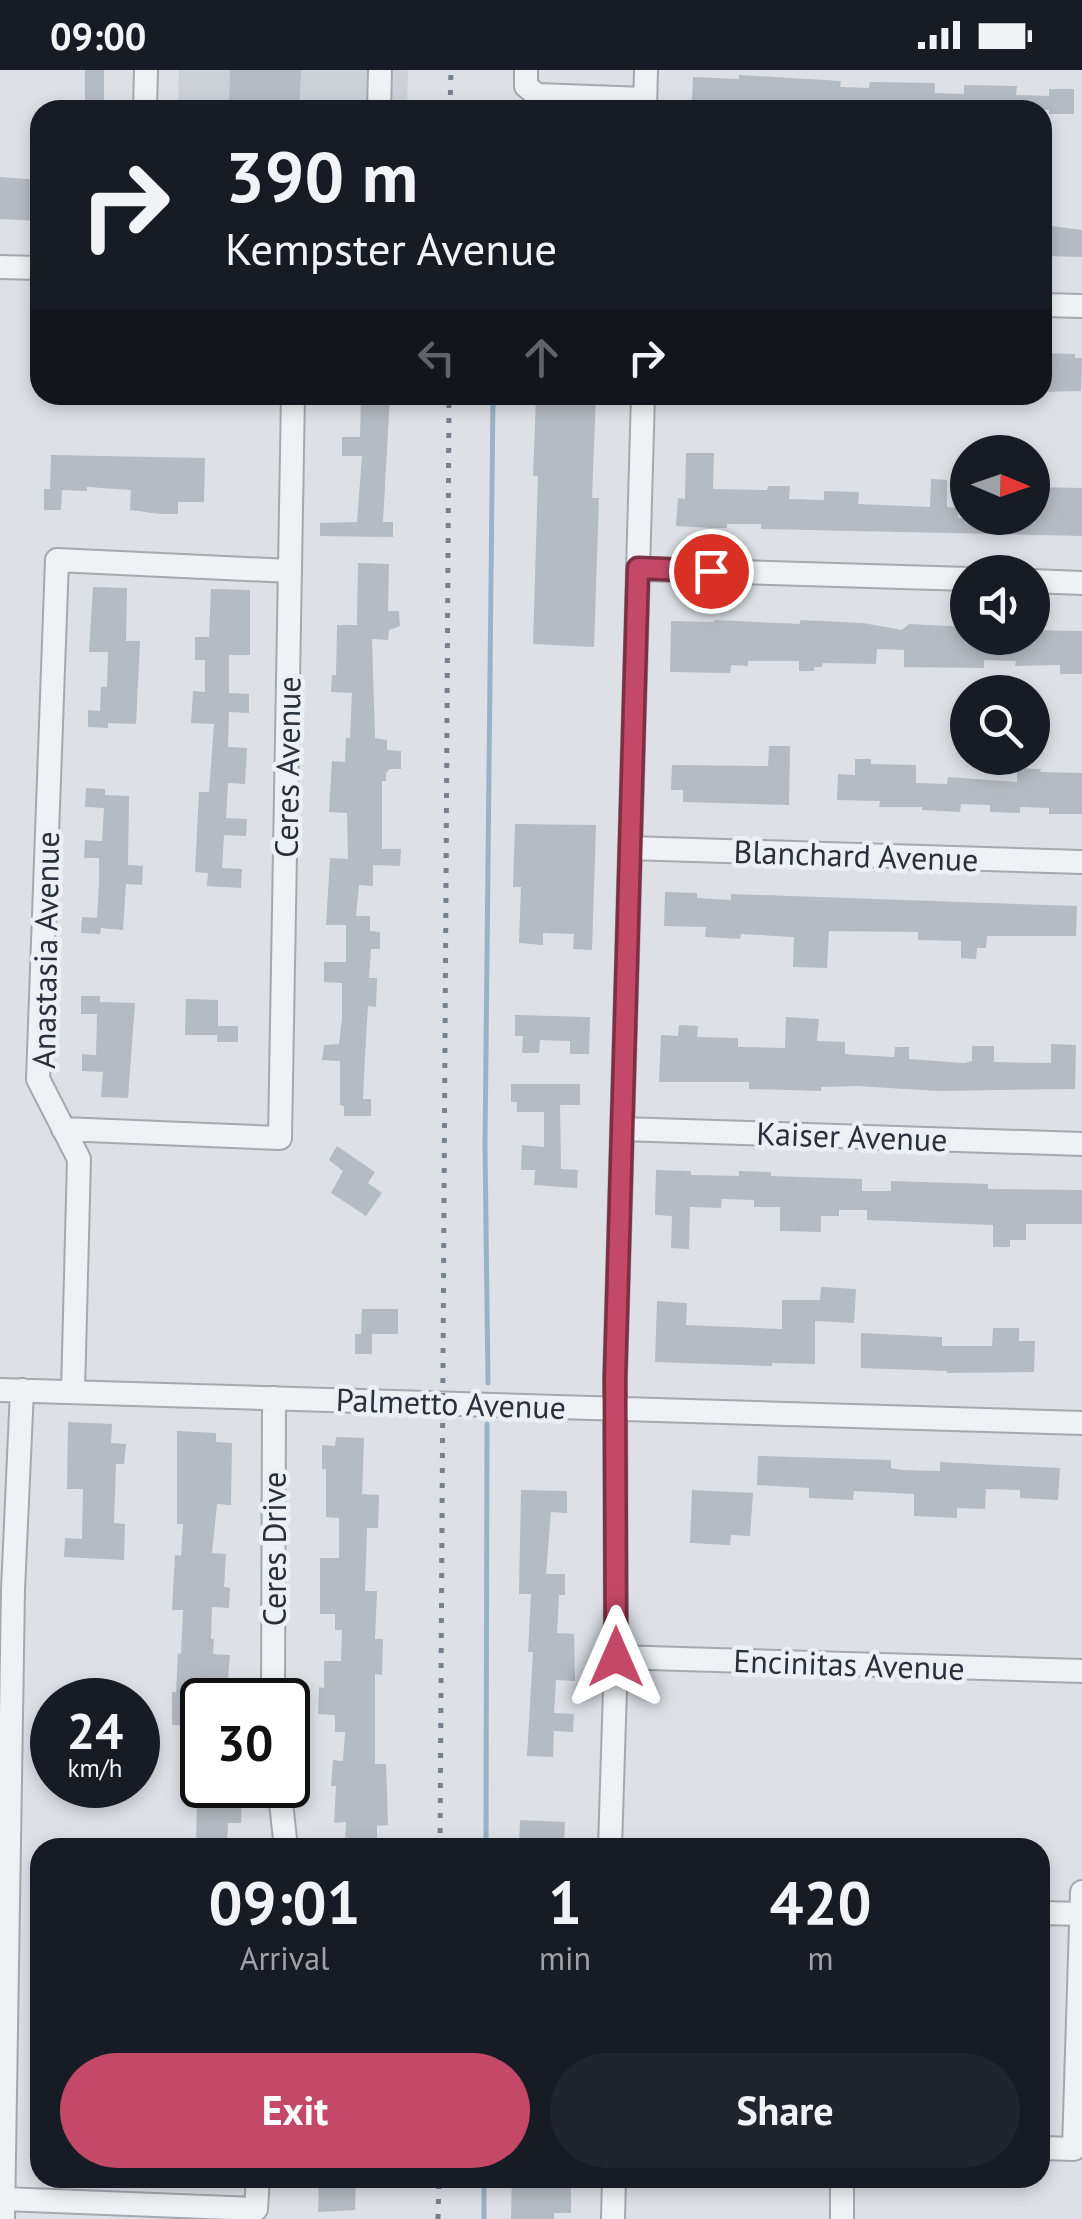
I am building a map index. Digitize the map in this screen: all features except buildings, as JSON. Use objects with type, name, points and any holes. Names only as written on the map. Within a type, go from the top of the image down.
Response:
[{"type":"street","points":[[145,100],[146,70]]},
{"type":"street","points":[[379,100],[380,70]]},
{"type":"street","points":[[526,70],[526,86],[537,94],[596,100]]},
{"type":"street","points":[[645,100],[646,70]]},
{"type":"street","points":[[0,267],[30,268]]},
{"type":"street","points":[[1052,305],[1082,306]]},
{"type":"street","name":"Ceres Avenue","points":[[62,1130],[280,1138],[293,405]]},
{"type":"street","points":[[610,1838],[622,1129],[642,405]]},
{"type":"street","name":"Anastasia Avenue","points":[[73,1392],[78,1159],[38,1079],[58,560],[290,571]]},
{"type":"street","points":[[638,568],[950,578]]},
{"type":"street","points":[[1050,582],[1082,583]]},
{"type":"street","name":"Blanchard Avenue","points":[[630,848],[1082,862]]},
{"type":"street","name":"Kaiser Avenue","points":[[622,1129],[1082,1144]]},
{"type":"street","points":[[11,1390],[6,1590],[4,2209],[256,2209],[257,2188]]},
{"type":"street","name":"Palmetto Avenue","points":[[11,1390],[1082,1424]]},
{"type":"street","name":"Ceres Drive","points":[[273,1678],[274,1398]]},
{"type":"street","name":"Encinitas Avenue","points":[[616,1657],[1082,1671]]},
{"type":"street","points":[[282,1808],[285,1838]]},
{"type":"street","points":[[1050,2145],[1077,2136],[1082,1892]]},
{"type":"street","points":[[1050,1913],[1082,1914]]},
{"type":"street","points":[[613,2219],[614,2188]]},
{"type":"street","points":[[842,2188],[842,2219]]},
{"type":"shaded area","points":[[179,70],[408,70],[407,100],[178,100]]},
{"type":"waterway","points":[[488,1383],[485,1145],[493,405]]},
{"type":"waterway","points":[[486,1838],[487,1424]]},
{"type":"waterway","points":[[484,2188],[484,2219]]},
{"type":"railway","points":[[450,100],[451,70]]},
{"type":"railway","points":[[440,1838],[449,405]]},
{"type":"railway","points":[[438,2219],[439,2188]]},
{"type":"route","points":[[616,1657],[615,1378],[638,568],[711,571]]}]
